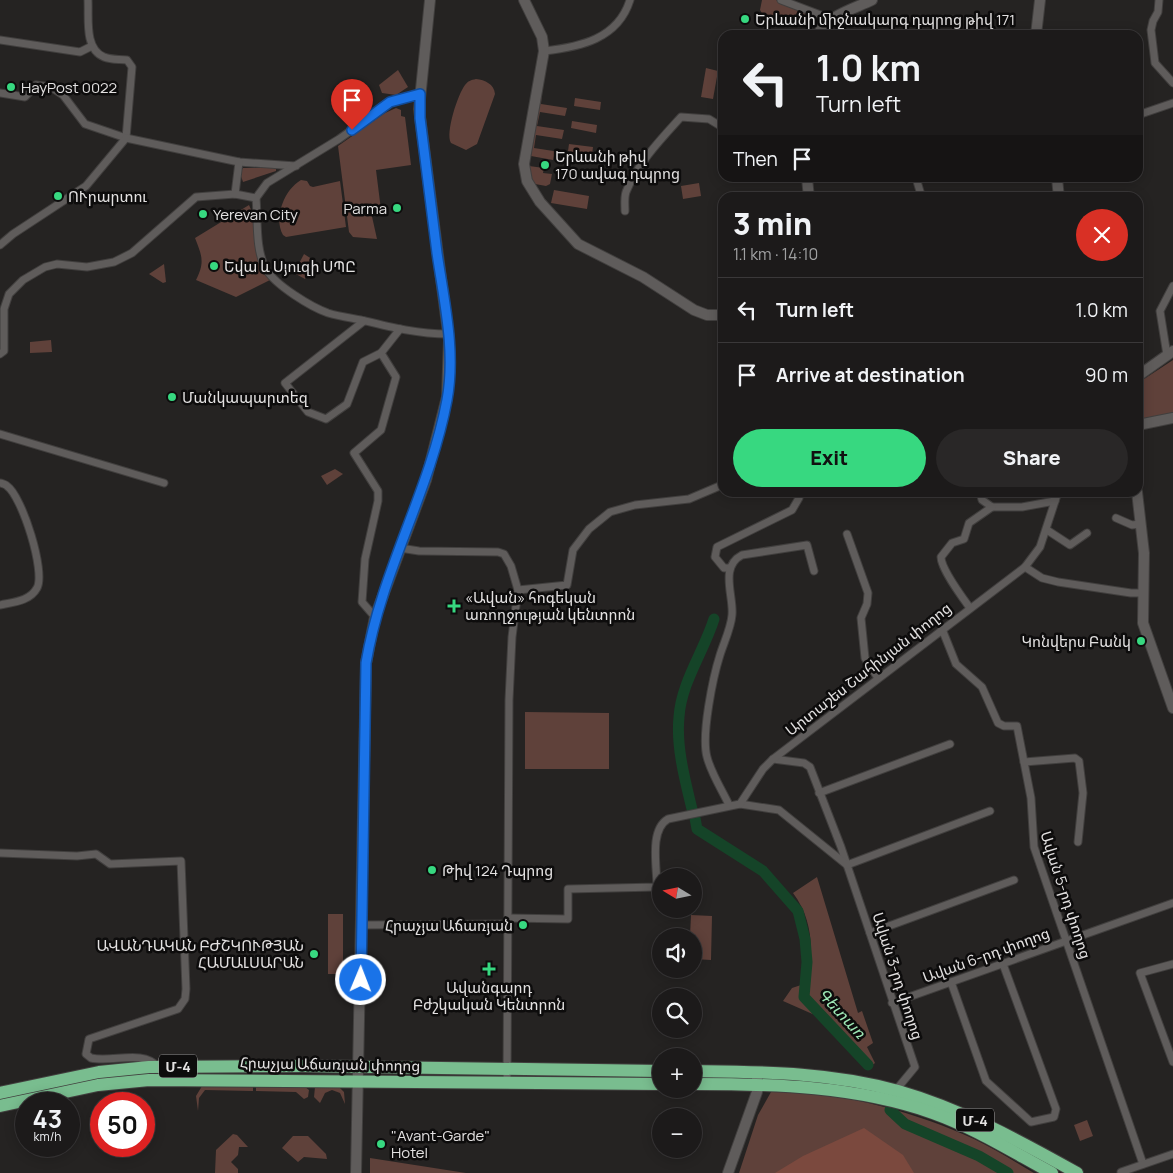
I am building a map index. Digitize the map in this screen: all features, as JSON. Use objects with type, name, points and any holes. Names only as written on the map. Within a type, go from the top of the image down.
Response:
[{"type":"highway","name":"Հրաչյա Աճառյան փողոց","points":[[0,1093],[99,1072],[158,1067],[359,1074],[507,1076],[652,1084]]},
{"type":"highway","name":"Հրաչյա Աճառյան փողոց","points":[[507,1076],[652,1071]]},
{"type":"highway","name":"Մ-4","points":[[702,1072],[837,1090],[910,1106],[962,1125],[1052,1173]]},
{"type":"highway","name":"Հրաչյա Աճառյան փողոց","points":[[0,1106],[98,1085],[149,1080],[359,1074]]},
{"type":"highway","name":"Մ-4","points":[[702,1083],[812,1075],[896,1090],[963,1115],[1077,1173]]},
{"type":"main road","points":[[356,1173],[366,663],[375,617],[426,480],[440,432],[447,398],[450,364],[448,334],[420,118],[420,94],[430,0]]},
{"type":"main road","points":[[524,0],[542,37],[544,51],[524,164],[527,180],[540,202],[578,244],[643,277],[694,310],[707,315],[718,315]]},
{"type":"main road","points":[[820,30],[831,19],[872,0]]},
{"type":"main road","points":[[1037,30],[1040,0]]},
{"type":"main road","points":[[1143,372],[1170,353]]},
{"type":"main road","points":[[1143,424],[1173,418]]},
{"type":"main road","points":[[1137,497],[1137,525],[1144,553],[1143,624],[1173,708]]},
{"type":"main road","points":[[728,1173],[757,1092],[757,1078]]},
{"type":"street","points":[[0,245],[13,234],[86,186],[126,138],[132,68],[127,60],[104,58],[92,46],[88,0]]},
{"type":"street","points":[[544,51],[586,44],[597,39],[621,20],[630,0]]},
{"type":"street","points":[[781,0],[831,19]]},
{"type":"street","points":[[1159,0],[1158,12],[1152,21],[1151,30],[1155,63],[1173,82]]},
{"type":"street","points":[[0,40],[80,52],[92,46]]},
{"type":"street","points":[[0,93],[25,97],[36,85],[51,87],[63,96],[85,124],[126,138],[239,162],[297,166]]},
{"type":"street","points":[[420,94],[390,102],[297,166],[267,183],[256,198],[262,255],[269,274],[310,304],[328,313],[400,329],[448,334]]},
{"type":"street","points":[[1143,113],[1173,102]]},
{"type":"street","points":[[625,211],[626,193],[638,170],[657,144],[681,117],[709,119],[718,125]]},
{"type":"street","points":[[235,194],[239,162]]},
{"type":"street","points":[[0,354],[4,351],[6,344],[4,309],[9,294],[23,280],[45,267],[57,264],[87,268],[114,262],[132,253],[196,197],[235,194],[256,198]]},
{"type":"street","points":[[1170,353],[1160,311],[1173,286]]},
{"type":"street","points":[[364,321],[285,384],[308,412],[326,419],[347,404],[363,362],[381,353],[400,329]]},
{"type":"street","points":[[375,617],[362,602],[365,559],[378,501],[378,491],[354,453],[381,430],[385,419],[396,377],[381,353]]},
{"type":"street","points":[[0,434],[164,483]]},
{"type":"street","points":[[0,483],[7,485],[14,494],[34,541],[40,574],[38,586],[32,595],[24,600],[0,605]]},
{"type":"street","points":[[518,590],[567,585],[573,550],[589,529],[610,512],[636,504],[690,499],[718,487]]},
{"type":"street","points":[[730,568],[724,568],[715,557],[717,547],[792,510],[798,497]]},
{"type":"street","points":[[981,497],[982,500],[992,507]]},
{"type":"street","name":"Արտաշես Շահինյան փողոց","points":[[740,804],[763,769],[773,759],[1025,567],[1040,547],[1056,497]]},
{"type":"street","points":[[970,608],[956,589],[942,563],[941,557],[952,544],[964,539],[969,523],[992,507],[1022,507],[1055,501]]},
{"type":"street","points":[[1116,518],[1137,525]]},
{"type":"street","points":[[1047,530],[1071,545],[1087,533]]},
{"type":"street","points":[[847,534],[868,593],[867,604],[861,618],[865,658],[878,678]]},
{"type":"street","points":[[729,805],[706,756],[706,734],[714,672],[732,614],[729,592],[730,568],[737,558],[742,556],[807,545],[814,571]]},
{"type":"street","points":[[400,548],[419,551],[498,552],[504,554],[511,566],[518,590],[512,638],[509,700],[507,1076]]},
{"type":"street","points":[[1025,567],[1042,578],[1058,582],[1131,593],[1143,593]]},
{"type":"street","name":"Ավան 5-րդ փողոց","points":[[942,629],[956,664],[982,687],[998,723],[1004,726],[1017,726],[1031,798],[1034,846],[1143,1164]]},
{"type":"street","points":[[819,793],[950,744]]},
{"type":"street","points":[[1024,762],[1075,758],[1080,761],[1084,793],[1078,842]]},
{"type":"street","name":"Ավան 3-րդ փողոց","points":[[773,759],[808,764],[847,865],[915,1067],[896,1090]]},
{"type":"street","points":[[362,925],[568,919],[568,888],[658,887],[657,833],[660,824],[668,819],[729,805],[740,804],[779,810],[847,865],[990,811]]},
{"type":"street","points":[[0,853],[76,856],[96,854],[110,864],[181,860],[186,989],[184,999],[178,1009],[89,1039],[85,1049],[86,1054],[91,1058],[141,1058],[154,1062],[158,1067]]},
{"type":"street","points":[[870,933],[1014,880]]},
{"type":"street","name":"Ավան 6-րդ փողոց","points":[[892,1003],[1173,903]]},
{"type":"street","points":[[950,982],[986,1081],[1032,1122],[1054,1117],[1056,1109],[1003,964]]},
{"type":"street","points":[[1173,964],[1140,973],[1173,1062]]},
{"type":"street","points":[[1122,1172],[1173,1154]]},
{"type":"shaded area","points":[[762,0],[776,0],[817,17],[815,24],[763,15],[760,10]]},
{"type":"shaded area","points":[[706,68],[718,71],[713,99],[701,97]]},
{"type":"shaded area","points":[[398,70],[408,87],[396,95],[382,93],[379,85]]},
{"type":"shaded area","points":[[476,79],[488,83],[493,88],[495,94],[477,144],[466,150],[451,143],[451,123],[462,90],[467,83]]},
{"type":"shaded area","points":[[542,90],[541,104],[567,108],[565,116],[540,112],[537,126],[564,130],[562,139],[536,135],[534,148],[560,152],[559,157],[554,156],[553,160],[531,156]]},
{"type":"shaded area","points":[[575,98],[601,102],[600,110],[574,106]]},
{"type":"shaded area","points":[[396,108],[401,110],[401,116],[405,117],[411,165],[376,170],[381,210],[371,212],[377,239],[353,237],[349,232],[338,146],[385,113]]},
{"type":"shaded area","points":[[572,121],[597,125],[596,133],[571,128]]},
{"type":"shaded area","points":[[569,144],[593,147],[592,155],[568,151]]},
{"type":"shaded area","points":[[529,166],[544,168],[543,173],[552,174],[550,184],[546,186],[535,184],[528,174]]},
{"type":"shaded area","points":[[243,168],[274,168],[276,171],[243,182],[240,173]]},
{"type":"shaded area","points":[[301,180],[307,181],[313,187],[340,181],[346,227],[286,237],[283,235],[279,220],[282,204],[290,190]]},
{"type":"shaded area","points":[[699,183],[701,196],[683,199],[681,186]]},
{"type":"shaded area","points":[[554,190],[589,196],[587,209],[551,203]]},
{"type":"shaded area","points":[[249,205],[252,212],[256,250],[270,280],[236,297],[196,280],[201,268],[202,259],[195,238]]},
{"type":"shaded area","points":[[304,254],[315,261],[305,279],[294,273]]},
{"type":"shaded area","points":[[164,264],[166,282],[163,283],[149,274]]},
{"type":"shaded area","points":[[51,340],[52,352],[30,353],[30,342]]},
{"type":"shaded area","points":[[1173,360],[1173,414],[1143,421],[1143,380]]},
{"type":"shaded area","points":[[335,469],[343,474],[327,485],[321,476]]},
{"type":"shaded area","points":[[525,712],[609,713],[609,769],[525,769]]},
{"type":"shaded area","points":[[817,877],[858,1013],[862,1011],[873,1043],[867,1047],[875,1063],[867,1069],[817,1016],[783,1001],[792,988],[807,983],[811,960],[808,925],[800,903],[793,893]]},
{"type":"shaded area","points":[[328,914],[343,914],[343,974],[328,974]]},
{"type":"shaded area","points":[[712,916],[711,960],[702,959],[702,928],[690,928],[691,918]]},
{"type":"shaded area","points":[[202,1086],[253,1087],[253,1091],[205,1090],[199,1098],[198,1111],[196,1096]]},
{"type":"shaded area","points":[[256,1087],[305,1087],[309,1090],[308,1097],[304,1099],[296,1092],[256,1091]]},
{"type":"shaded area","points":[[315,1087],[339,1087],[344,1092],[345,1104],[340,1093],[332,1090],[325,1093],[320,1103],[314,1097]]},
{"type":"shaded area","points":[[771,1092],[821,1094],[875,1105],[928,1120],[974,1139],[1034,1173],[739,1173],[758,1115]]},
{"type":"shaded area","points":[[1087,1120],[1093,1136],[1080,1141],[1074,1125]]},
{"type":"shaded area","points":[[864,1128],[903,1155],[914,1173],[775,1173],[803,1156]]},
{"type":"shaded area","points":[[233,1134],[237,1135],[248,1147],[239,1147],[238,1155],[231,1162],[238,1169],[238,1173],[215,1173],[216,1150]]},
{"type":"shaded area","points":[[293,1136],[308,1136],[326,1154],[327,1159],[304,1157],[298,1162],[282,1148]]},
{"type":"shaded area","points":[[370,1158],[466,1173],[370,1173]]},
{"type":"waterway","name":"Գետառ","points":[[692,809],[680,752],[679,717],[688,679],[714,619]]},
{"type":"waterway","name":"Գետառ","points":[[695,818],[697,829],[763,871],[798,911],[805,939],[807,962],[804,997],[868,1065]]},
{"type":"waterway","name":"Գետառ","points":[[890,1110],[905,1124],[979,1156],[1008,1173]]},
{"type":"place","name":"Երևանի միջնակարգ դպրոց թիվ 171","points":[[745,19]]},
{"type":"place","name":"HayPost 0022","points":[[11,87]]},
{"type":"place","name":"Երևանի թիվ 170 ավագ դպրոց","points":[[545,165]]},
{"type":"place","name":"ՈՒրարտու","points":[[58,196]]},
{"type":"place","name":"Parma","points":[[397,208]]},
{"type":"place","name":"Yerevan City","points":[[203,214]]},
{"type":"place","name":"Եվա և Սյուզի ՍՊԸ","points":[[214,266]]},
{"type":"place","name":"Մանկապարտեզ","points":[[172,397]]},
{"type":"place","name":"«Ավան» հոգեկան առողջության կենտրոն","points":[[454,606]]},
{"type":"place","name":"Կոնվերս Բանկ","points":[[1141,641]]},
{"type":"place","name":"Թիվ 124 Դպրոց","points":[[432,870]]},
{"type":"place","name":"Հրաչյա Աճառյան","points":[[523,925]]},
{"type":"place","name":"ԱՎԱՆԴԱԿԱՆ ԲԺՇԿՈՒԹՅԱՆ ՀԱՄԱԼՍԱՐԱՆ","points":[[314,954]]},
{"type":"place","name":"Ավանգարդ Բժշկական Կենտրոն","points":[[489,969]]},
{"type":"place","name":"\"Avant-Garde\" Hotel","points":[[381,1144]]},
{"type":"route","points":[[352,130],[390,102],[420,94],[420,118],[449,340],[450,364],[447,398],[440,432],[426,480],[375,617],[366,663],[362,819],[361,980]]}]
